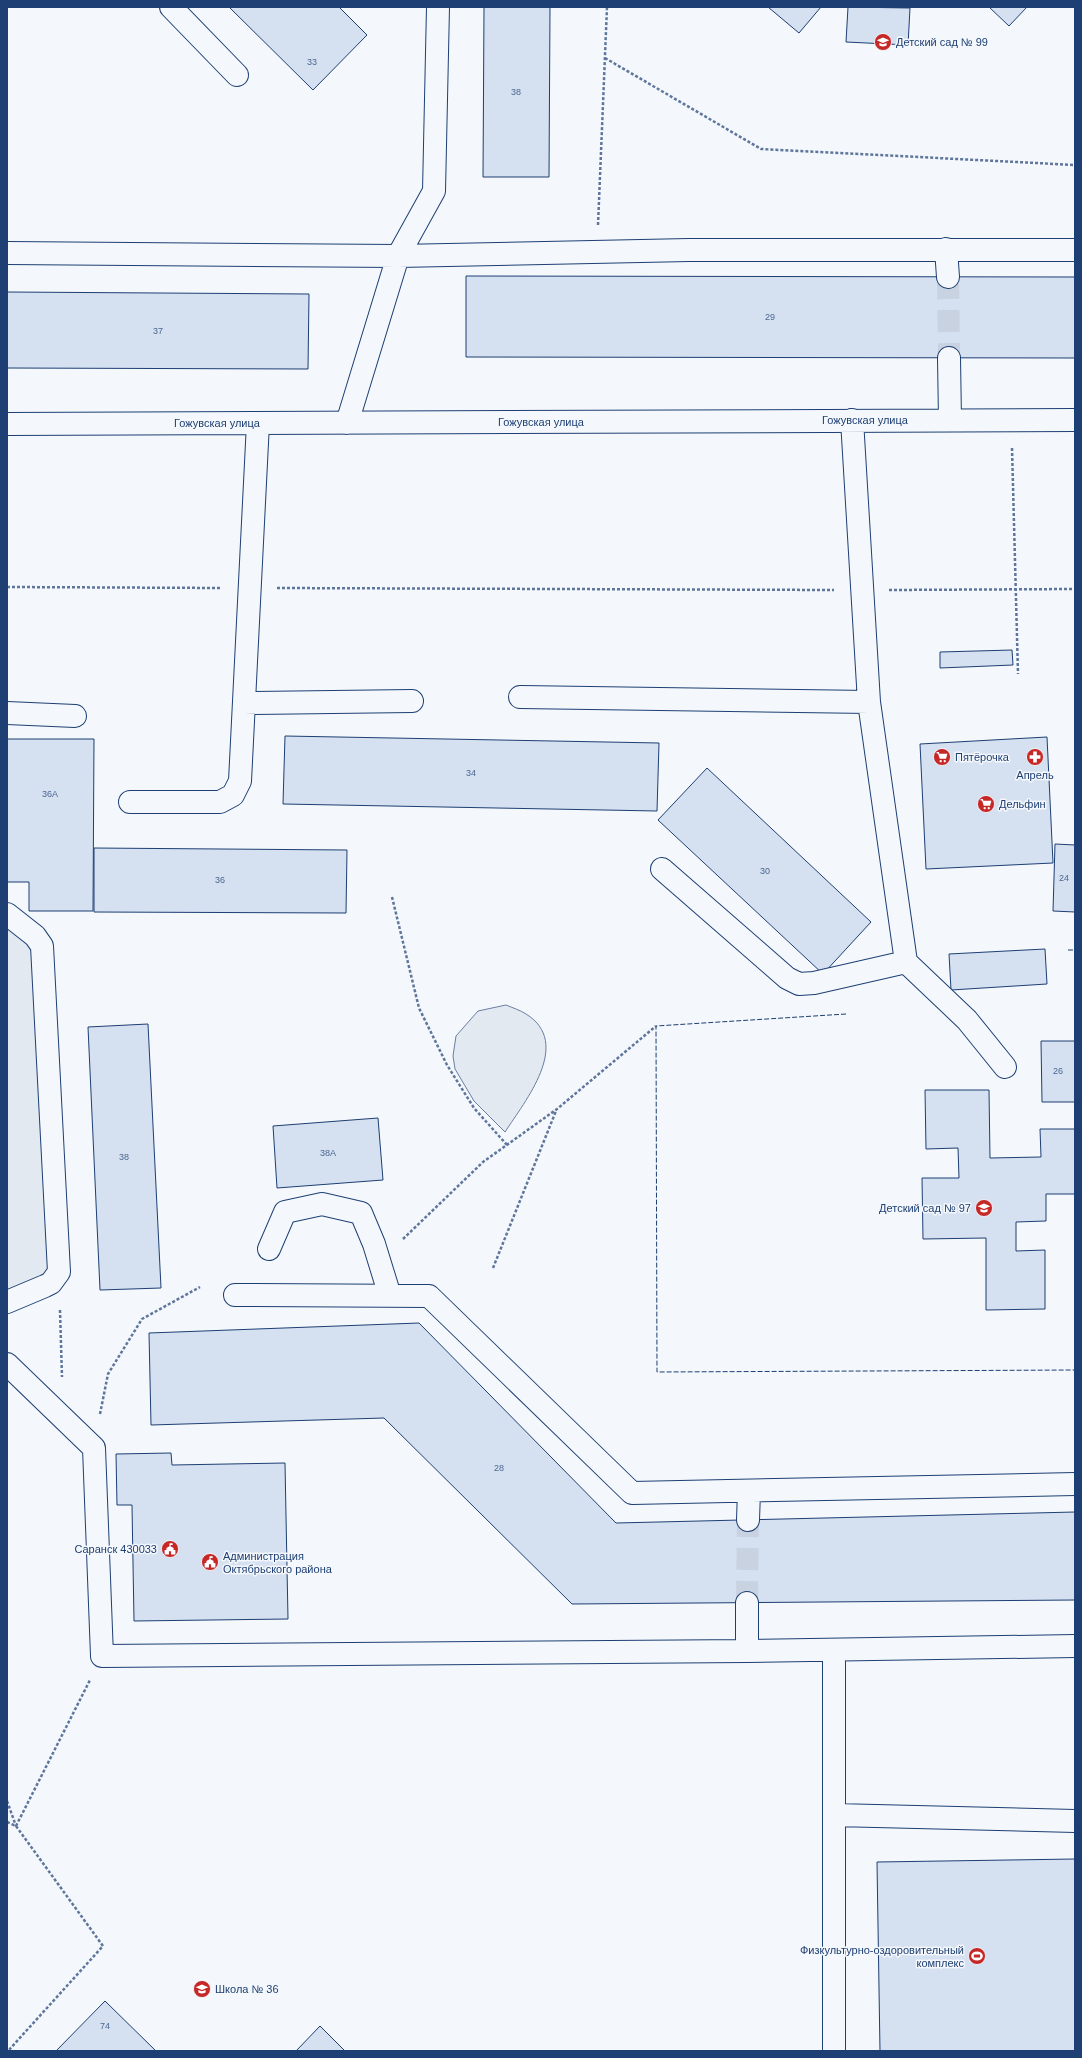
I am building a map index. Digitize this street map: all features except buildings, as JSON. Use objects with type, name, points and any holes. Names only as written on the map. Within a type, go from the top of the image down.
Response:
[{"type":"street","points":[[171,7],[237,75]]},
{"type":"street","points":[[347,422],[398,256],[434,191],[438,7]]},
{"type":"street","points":[[946,249],[948,277]]},
{"type":"street","points":[[7,253],[398,256],[689,250],[1075,250]]},
{"type":"street","points":[[949,358],[950,420]]},
{"type":"street","points":[[852,420],[869,702],[906,962],[967,1020],[1004,1067]]},
{"type":"street","name":"Гожувская улица","points":[[7,424],[1075,420]]},
{"type":"street","points":[[130,802],[220,802],[233,795],[240,781],[258,423]]},
{"type":"street","points":[[520,697],[869,702]]},
{"type":"street","points":[[244,703],[412,701]]},
{"type":"street","points":[[7,713],[75,716]]},
{"type":"street","points":[[662,869],[786,978],[800,984],[814,983],[906,962]]},
{"type":"street","points":[[7,914],[35,936],[42,946],[59,1272],[46,1286],[7,1302]]},
{"type":"street","points":[[269,1249],[285,1212],[322,1204],[361,1213],[380,1262],[390,1296]]},
{"type":"street","points":[[235,1295],[429,1296],[632,1493],[1075,1484]]},
{"type":"street","points":[[7,1364],[94,1448],[102,1656],[747,1651],[1075,1646]]},
{"type":"street","points":[[748,1520],[749,1491]]},
{"type":"street","points":[[747,1603],[747,1651]]},
{"type":"street","points":[[834,1650],[834,2051]]},
{"type":"street","points":[[835,1814],[1075,1821]]},
{"type":"path","points":[[597,253],[607,7]]},
{"type":"path","points":[[605,58],[761,149],[1075,164]]},
{"type":"path","points":[[1011,421],[1018,674]]},
{"type":"path","points":[[7,587],[862,590],[1075,589]]},
{"type":"path","points":[[392,897],[419,1008],[447,1066],[474,1108],[507,1145]]},
{"type":"path","points":[[380,1262],[483,1162],[557,1110],[656,1026]]},
{"type":"path","points":[[493,1268],[557,1110]]},
{"type":"path","points":[[59,1272],[63,1417]]},
{"type":"path","points":[[94,1448],[108,1374],[142,1319],[200,1287]]},
{"type":"path","points":[[16,1826],[102,1656]]},
{"type":"path","points":[[7,1801],[16,1826],[103,1946],[8,2051]]},
{"type":"path","points":[[7,1822],[16,1826]]},
{"type":"shaded area","points":[[7,928],[35,950],[52,1271],[22,1289],[7,1290]]},
{"type":"shaded area","points":[[506,1005],[526,1014],[539,1026],[545,1040],[545,1056],[541,1072],[533,1089],[505,1132],[474,1101],[455,1069],[453,1056],[456,1036],[478,1011]]},
{"type":"tunnel","points":[[948,277],[949,358]]},
{"type":"tunnel","points":[[747,1603],[748,1520]]},
{"type":"fence","points":[[1068,950],[1075,950]]},
{"type":"fence","points":[[846,1014],[656,1026],[657,1372],[1075,1370]]},
{"type":"place","name":"Детский сад № 99","points":[[883,42]]},
{"type":"place","name":"Пятёрочка","points":[[942,757]]},
{"type":"place","name":"Апрель","points":[[1035,757]]},
{"type":"place","name":"Дельфин","points":[[986,804]]},
{"type":"place","name":"Детский сад № 97","points":[[984,1208]]},
{"type":"place","name":"Саранск 430033","points":[[170,1549]]},
{"type":"place","name":"Администрация Октябрьского района","points":[[210,1562]]},
{"type":"place","name":"Физкультурно-оздоровительный комплекс","points":[[977,1956]]},
{"type":"place","name":"Школа № 36","points":[[202,1989]]}]
